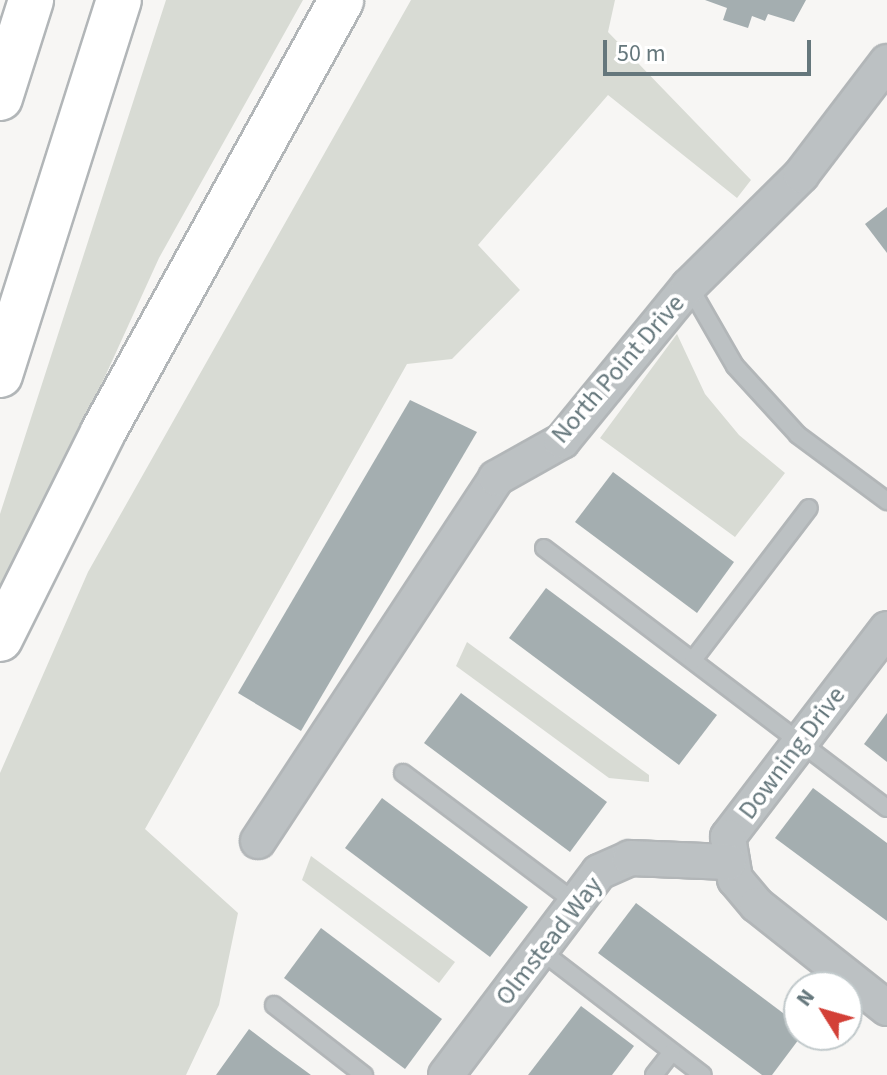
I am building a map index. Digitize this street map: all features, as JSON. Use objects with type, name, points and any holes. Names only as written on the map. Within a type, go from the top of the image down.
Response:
[{"type":"highway","points":[[0,98],[31,0]]},
{"type":"highway","points":[[0,375],[119,0]]},
{"type":"highway","points":[[0,639],[103,432],[341,0]]},
{"type":"street","name":"North Point Drive","points":[[258,841],[496,478],[562,441],[689,286],[801,175],[887,62]]},
{"type":"street","name":"Downing Drive","points":[[729,862],[728,837],[887,629]]},
{"type":"street","name":"Olmstead Way","points":[[446,1075],[599,872],[630,858],[729,862]]},
{"type":"street","points":[[729,862],[757,905],[887,1008]]},
{"type":"lane","points":[[689,286],[735,366],[798,435],[887,501]]},
{"type":"lane","points":[[693,660],[809,508]]},
{"type":"lane","points":[[544,548],[887,808]]},
{"type":"lane","points":[[403,773],[576,903]]},
{"type":"lane","points":[[540,950],[703,1075]]},
{"type":"lane","points":[[274,1005],[364,1075]]},
{"type":"lane","points":[[654,1075],[672,1052]]},
{"type":"shaded area","points":[[166,0],[303,0],[159,258],[0,607],[0,514]]},
{"type":"shaded area","points":[[411,0],[615,0],[608,32],[751,180],[737,198],[608,95],[478,245],[520,290],[452,359],[407,364],[145,829],[238,913],[219,1005],[186,1075],[0,1075],[0,773],[88,572]]},
{"type":"shaded area","points":[[677,334],[705,394],[739,435],[785,473],[735,537],[600,438]]},
{"type":"shaded area","points":[[467,642],[649,775],[649,782],[609,778],[456,666]]},
{"type":"shaded area","points":[[311,856],[455,962],[439,983],[302,880]]},
{"type":"building","points":[[705,0],[806,0],[794,22],[768,14],[765,21],[752,16],[748,28],[723,20],[727,8]]},
{"type":"building","points":[[887,207],[887,253],[865,224]]},
{"type":"building","points":[[410,400],[477,432],[301,731],[238,693]]},
{"type":"building","points":[[613,472],[734,562],[697,613],[575,522]]},
{"type":"building","points":[[546,588],[717,715],[679,765],[509,638]]},
{"type":"building","points":[[461,693],[607,802],[570,852],[424,743]]},
{"type":"building","points":[[887,713],[887,762],[864,744]]},
{"type":"building","points":[[813,788],[887,843],[887,921],[775,838]]},
{"type":"building","points":[[382,798],[528,907],[490,957],[345,848]]},
{"type":"building","points":[[636,903],[783,1013],[783,1051],[790,1051],[772,1075],[762,1075],[598,953]]},
{"type":"building","points":[[321,928],[442,1019],[405,1069],[284,978]]},
{"type":"building","points":[[581,1006],[634,1046],[612,1075],[528,1075]]},
{"type":"building","points":[[249,1029],[274,1048],[311,1075],[216,1075]]}]
